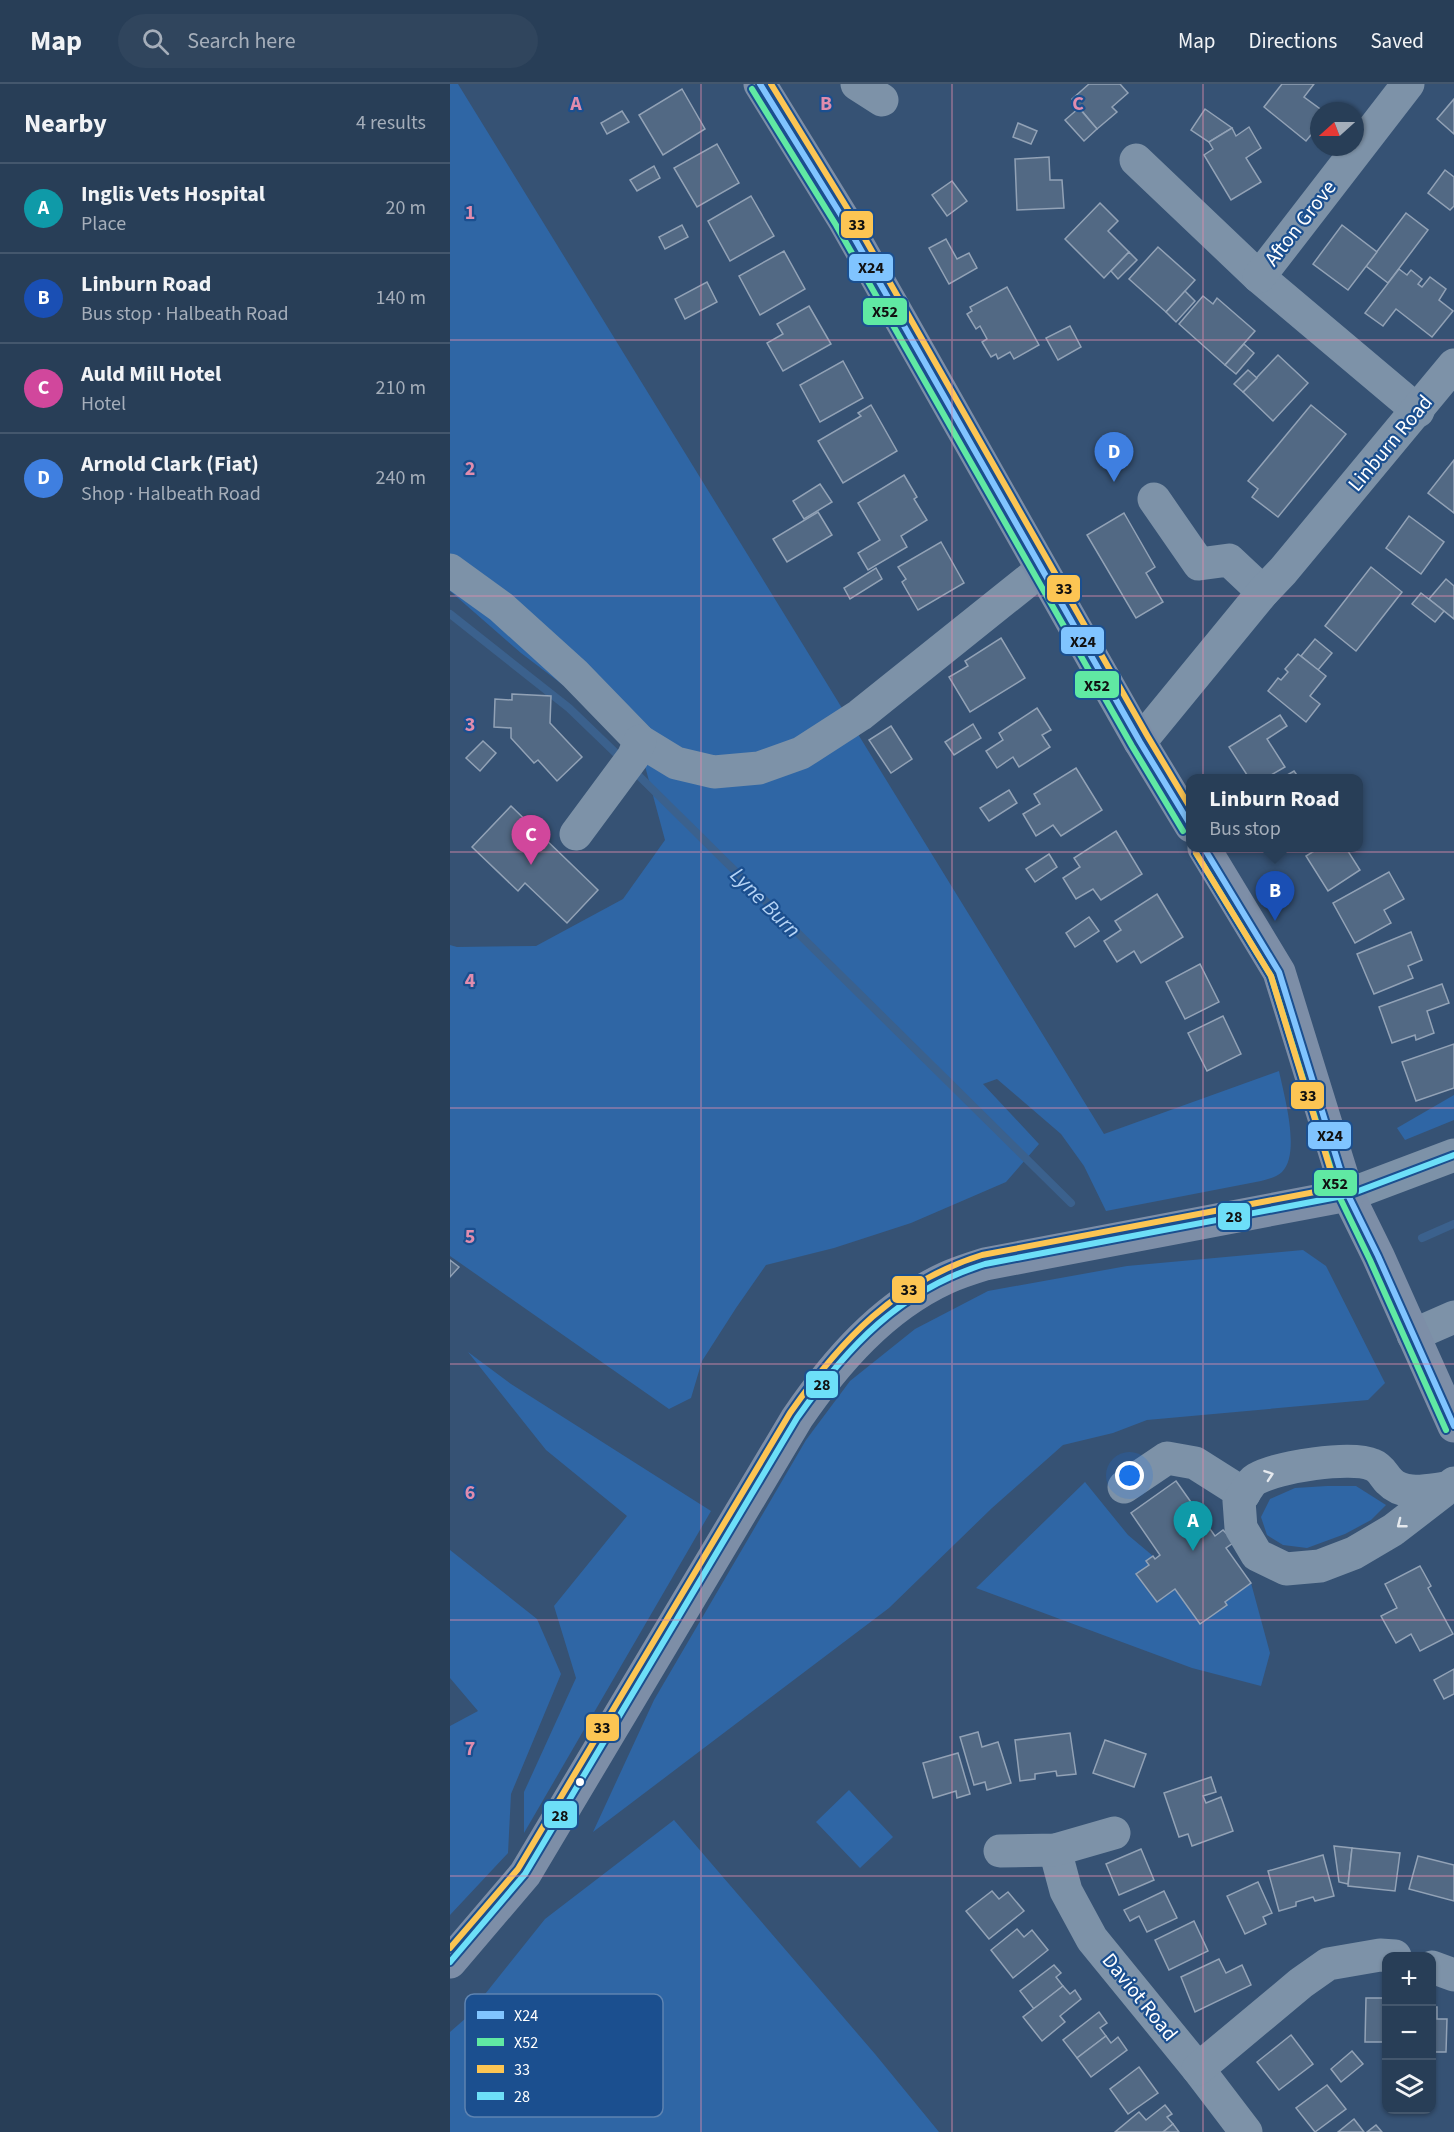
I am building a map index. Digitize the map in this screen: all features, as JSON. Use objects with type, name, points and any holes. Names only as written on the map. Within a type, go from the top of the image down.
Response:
[{"type":"main road","points":[[760,84],[844,220],[1041,570],[1186,818]]},
{"type":"main road","points":[[1206,852],[1279,972],[1348,1195],[1378,1256],[1454,1426]]},
{"type":"main road","points":[[450,1962],[525,1874],[821,1383],[849,1350],[879,1322],[910,1299],[946,1278],[985,1264],[1348,1195]]},
{"type":"street","name":"Afton Grove","points":[[1259,277],[1408,84]]},
{"type":"street","name":"Afton Grove","points":[[1136,160],[1259,277],[1435,402]]},
{"type":"street","name":"Linburn Road","points":[[1140,742],[1263,592],[1435,402],[1454,365]]},
{"type":"street","points":[[1154,499],[1199,564],[1229,560],[1263,592]]},
{"type":"street","points":[[450,570],[501,607],[575,674],[640,741],[676,763],[714,772],[759,768],[801,753],[860,715],[1041,570]]},
{"type":"street","points":[[576,834],[633,757],[640,741]]},
{"type":"street","points":[[1348,1195],[1454,1155]]},
{"type":"street","points":[[1413,1335],[1454,1317]]},
{"type":"street","points":[[1124,1487],[1167,1458],[1195,1463],[1244,1494]]},
{"type":"street","points":[[1355,1461],[1374,1465],[1391,1483],[1404,1491],[1450,1485],[1393,1530],[1354,1553],[1320,1566],[1286,1569],[1257,1555],[1242,1528],[1239,1501],[1244,1494],[1255,1480],[1288,1468],[1325,1462],[1355,1461]]},
{"type":"street","points":[[1000,1851],[1055,1850],[1114,1833]]},
{"type":"street","name":"Daviot Road","points":[[1055,1850],[1066,1891],[1092,1939],[1246,2132]]},
{"type":"street","points":[[1198,2069],[1301,1983],[1328,1964],[1382,1954]]},
{"type":"street","points":[[1436,1969],[1454,1975]]},
{"type":"shaded area","points":[[450,84],[458,84],[1104,1134],[1279,1071],[1291,1138],[1288,1163],[1280,1174],[1261,1181],[1106,1211],[1084,1166],[1061,1134],[997,1079],[983,1084],[1039,1144],[1006,1182],[911,1223],[834,1248],[766,1265],[702,1361],[691,1398],[669,1409],[450,1256],[450,945],[457,947],[536,946],[623,899],[665,840],[645,766],[588,704],[521,653],[450,591]]},
{"type":"shaded area","points":[[1454,1095],[1454,1120],[1405,1140],[1397,1128]]},
{"type":"shaded area","points":[[1303,1250],[1326,1266],[1385,1383],[1368,1400],[1147,1420],[1113,1433],[1063,1445],[992,1508],[889,1608],[593,1832],[654,1700],[806,1440],[850,1381],[915,1329],[988,1291],[1127,1266]]},
{"type":"shaded area","points":[[468,1352],[511,1384],[711,1511],[524,1833],[524,1792],[576,1678],[554,1606],[627,1516],[546,1450]]},
{"type":"shaded area","points":[[1085,1482],[1128,1535],[1153,1556],[1146,1561],[1149,1565],[1137,1574],[1157,1602],[1175,1589],[1201,1624],[1251,1583],[1270,1653],[1261,1686],[1192,1668],[976,1588]]},
{"type":"shaded area","points":[[1356,1486],[1386,1505],[1371,1520],[1345,1534],[1307,1548],[1283,1545],[1267,1535],[1261,1517],[1270,1499],[1295,1488]]},
{"type":"shaded area","points":[[450,1550],[537,1619],[561,1674],[511,1794],[508,1853],[450,1915],[450,1726],[478,1711],[450,1678]]},
{"type":"shaded area","points":[[849,1790],[893,1837],[860,1868],[816,1822]]},
{"type":"shaded area","points":[[674,1820],[939,2132],[450,2132],[450,2032],[465,2019],[465,2117],[663,2117],[663,1994],[485,1994],[545,1919]]},
{"type":"building","points":[[1089,84],[1120,84],[1128,93],[1112,107],[1117,112],[1097,129],[1072,99]]},
{"type":"building","points":[[1282,84],[1314,84],[1304,97],[1311,102],[1310,136],[1306,141],[1264,107]]},
{"type":"building","points":[[682,89],[705,129],[663,155],[639,115]]},
{"type":"building","points":[[1454,99],[1454,134],[1437,119]]},
{"type":"building","points":[[1079,108],[1097,129],[1084,141],[1065,120]]},
{"type":"building","points":[[1205,109],[1232,128],[1209,142],[1191,130]]},
{"type":"building","points":[[622,111],[629,122],[607,134],[601,123]]},
{"type":"building","points":[[1018,123],[1037,131],[1031,144],[1013,137]]},
{"type":"building","points":[[1249,127],[1261,148],[1246,158],[1261,182],[1231,200],[1204,155],[1213,149],[1209,142],[1232,128],[1236,136]]},
{"type":"building","points":[[717,144],[739,183],[697,207],[674,168]]},
{"type":"building","points":[[1049,157],[1050,180],[1062,180],[1064,208],[1017,210],[1015,159]]},
{"type":"building","points":[[654,166],[660,178],[637,191],[630,180]]},
{"type":"building","points":[[1445,170],[1454,177],[1454,206],[1450,210],[1428,193]]},
{"type":"building","points":[[952,181],[967,201],[947,216],[932,195]]},
{"type":"building","points":[[751,196],[774,236],[730,261],[708,221]]},
{"type":"building","points":[[1100,203],[1118,221],[1108,231],[1129,252],[1104,278],[1065,239]]},
{"type":"building","points":[[1406,213],[1428,230],[1388,283],[1366,266]]},
{"type":"building","points":[[682,225],[688,237],[665,249],[659,237]]},
{"type":"building","points":[[1342,225],[1377,252],[1348,290],[1313,264]]},
{"type":"building","points":[[946,239],[957,259],[969,253],[977,268],[949,284],[929,248]]},
{"type":"building","points":[[1158,247],[1195,280],[1166,312],[1129,279]]},
{"type":"building","points":[[784,251],[805,289],[760,315],[739,276]]},
{"type":"building","points":[[1129,252],[1137,260],[1118,279],[1111,271]]},
{"type":"building","points":[[1399,269],[1407,275],[1411,270],[1422,279],[1418,284],[1422,287],[1430,277],[1446,289],[1439,300],[1453,311],[1432,337],[1396,309],[1383,326],[1365,313]]},
{"type":"building","points":[[707,282],[717,302],[685,319],[675,299]]},
{"type":"building","points":[[1007,287],[1039,345],[1014,359],[1010,352],[998,359],[996,354],[991,357],[982,342],[987,339],[980,326],[976,329],[967,314],[972,311],[970,307]]},
{"type":"building","points":[[1185,291],[1195,301],[1176,322],[1166,312]]},
{"type":"building","points":[[1203,296],[1213,304],[1217,298],[1255,331],[1225,365],[1179,324]]},
{"type":"building","points":[[809,306],[831,344],[783,371],[767,343],[783,334],[777,324]]},
{"type":"building","points":[[1070,326],[1081,347],[1058,360],[1046,338]]},
{"type":"building","points":[[1244,344],[1254,353],[1236,374],[1225,365]]},
{"type":"building","points":[[1278,355],[1308,383],[1273,421],[1243,392]]},
{"type":"building","points":[[843,361],[863,398],[820,422],[800,385]]},
{"type":"building","points":[[1248,370],[1257,378],[1243,392],[1234,384]]},
{"type":"building","points":[[871,405],[897,451],[843,483],[818,441],[861,416],[858,413]]},
{"type":"building","points":[[1311,405],[1346,434],[1278,517],[1252,497],[1258,489],[1248,481]]},
{"type":"building","points":[[1454,460],[1454,513],[1428,493]]},
{"type":"building","points":[[904,475],[917,497],[914,499],[927,520],[901,536],[907,547],[868,570],[858,553],[880,540],[858,503]]},
{"type":"building","points":[[820,484],[832,502],[804,519],[793,501]]},
{"type":"building","points":[[818,512],[832,535],[787,562],[773,539]]},
{"type":"building","points":[[1124,513],[1155,567],[1146,573],[1163,602],[1136,618],[1087,535]]},
{"type":"building","points":[[1409,516],[1444,542],[1421,574],[1386,548]]},
{"type":"building","points":[[941,542],[964,583],[918,610],[902,582],[906,579],[898,567]]},
{"type":"building","points":[[1371,567],[1402,592],[1356,651],[1325,626]]},
{"type":"building","points":[[876,568],[882,579],[850,599],[844,588]]},
{"type":"building","points":[[1446,579],[1454,586],[1454,619],[1429,599]]},
{"type":"building","points":[[1421,593],[1444,611],[1435,622],[1412,604]]},
{"type":"building","points":[[1001,638],[1025,678],[970,712],[949,677],[968,666],[965,661]]},
{"type":"building","points":[[1315,639],[1332,653],[1318,670],[1301,656]]},
{"type":"building","points":[[1298,654],[1326,676],[1310,696],[1320,704],[1306,722],[1268,691],[1278,678],[1281,680],[1288,672],[1285,669]]},
{"type":"building","points":[[512,694],[551,696],[550,723],[582,757],[557,781],[538,760],[534,763],[511,738],[511,728],[494,727],[495,699],[512,700]]},
{"type":"building","points":[[1037,708],[1051,730],[1042,735],[1050,747],[1019,767],[1013,757],[997,768],[986,751],[1003,740],[999,733]]},
{"type":"building","points":[[1280,715],[1287,726],[1267,739],[1285,767],[1273,774],[1246,774],[1229,747]]},
{"type":"building","points":[[973,724],[981,738],[954,755],[945,742]]},
{"type":"building","points":[[891,726],[912,759],[891,773],[869,740]]},
{"type":"building","points":[[483,741],[496,753],[480,771],[466,758]]},
{"type":"building","points":[[1076,768],[1102,810],[1061,836],[1053,825],[1036,836],[1023,814],[1040,804],[1034,794]]},
{"type":"building","points":[[1009,790],[1017,803],[989,821],[980,808]]},
{"type":"building","points":[[511,806],[598,890],[567,923],[525,883],[518,891],[472,847]]},
{"type":"building","points":[[1116,831],[1142,874],[1101,900],[1093,889],[1076,899],[1063,878],[1080,867],[1074,858]]},
{"type":"building","points":[[1312,852],[1349,852],[1360,870],[1328,891],[1306,856]]},
{"type":"building","points":[[1049,854],[1057,867],[1035,882],[1026,869]]},
{"type":"building","points":[[1389,872],[1404,899],[1384,910],[1391,923],[1355,943],[1333,903]]},
{"type":"building","points":[[1157,894],[1183,937],[1141,963],[1134,951],[1117,962],[1104,941],[1121,930],[1115,921]]},
{"type":"building","points":[[1089,917],[1099,931],[1075,947],[1066,933]]},
{"type":"building","points":[[1411,932],[1422,960],[1408,966],[1413,978],[1374,994],[1357,954]]},
{"type":"building","points":[[1200,964],[1219,1002],[1185,1019],[1166,982]]},
{"type":"building","points":[[1442,984],[1449,1003],[1427,1011],[1434,1033],[1416,1040],[1415,1035],[1392,1043],[1379,1007]]},
{"type":"building","points":[[1223,1016],[1241,1054],[1207,1071],[1188,1033]]},
{"type":"building","points":[[1454,1044],[1454,1088],[1416,1101],[1402,1062]]},
{"type":"building","points":[[450,1260],[459,1267],[450,1277]]},
{"type":"building","points":[[1176,1481],[1215,1536],[1223,1530],[1228,1535],[1233,1543],[1226,1548],[1251,1583],[1225,1602],[1227,1605],[1200,1624],[1175,1589],[1157,1602],[1136,1574],[1149,1565],[1146,1561],[1153,1556],[1155,1559],[1160,1555],[1131,1513]]},
{"type":"building","points":[[1420,1566],[1431,1586],[1428,1588],[1453,1634],[1420,1651],[1411,1634],[1396,1643],[1381,1616],[1397,1608],[1385,1584]]},
{"type":"building","points":[[1454,1669],[1454,1694],[1444,1699],[1434,1680]]},
{"type":"building","points":[[978,1732],[982,1747],[998,1742],[1011,1783],[987,1790],[985,1782],[974,1785],[960,1737]]},
{"type":"building","points":[[1070,1733],[1076,1774],[1057,1776],[1056,1771],[1035,1774],[1035,1779],[1020,1781],[1015,1740]]},
{"type":"building","points":[[1105,1740],[1146,1754],[1134,1787],[1093,1773]]},
{"type":"building","points":[[958,1753],[970,1794],[957,1798],[956,1791],[933,1798],[923,1763]]},
{"type":"building","points":[[1211,1777],[1216,1792],[1203,1796],[1206,1803],[1221,1797],[1233,1831],[1192,1846],[1188,1834],[1179,1837],[1164,1793]]},
{"type":"building","points":[[1334,1846],[1352,1848],[1348,1884],[1339,1882]]},
{"type":"building","points":[[1352,1848],[1400,1853],[1395,1891],[1348,1886]]},
{"type":"building","points":[[1141,1849],[1154,1880],[1119,1895],[1106,1864]]},
{"type":"building","points":[[1323,1855],[1334,1896],[1315,1901],[1313,1897],[1296,1902],[1296,1906],[1279,1911],[1268,1871]]},
{"type":"building","points":[[1418,1856],[1454,1865],[1454,1901],[1409,1889]]},
{"type":"building","points":[[1258,1882],[1272,1913],[1263,1917],[1266,1924],[1245,1934],[1227,1896]]},
{"type":"building","points":[[992,1891],[999,1899],[1008,1892],[1024,1911],[989,1939],[966,1911]]},
{"type":"building","points":[[1164,1891],[1177,1918],[1147,1932],[1139,1916],[1130,1921],[1124,1910]]},
{"type":"building","points":[[1194,1921],[1208,1951],[1169,1970],[1155,1940]]},
{"type":"building","points":[[1017,1929],[1024,1937],[1032,1930],[1048,1950],[1013,1978],[991,1950]]},
{"type":"building","points":[[1219,1959],[1226,1973],[1242,1965],[1251,1985],[1195,2012],[1181,1977]]},
{"type":"building","points":[[1054,1965],[1061,1973],[1056,1977],[1063,1986],[1034,2009],[1020,1991]]},
{"type":"building","points":[[1063,1986],[1070,1994],[1075,1990],[1081,1999],[1060,2016],[1065,2022],[1042,2041],[1023,2017]]},
{"type":"building","points":[[1366,1998],[1382,1998],[1382,2042],[1365,2042]]},
{"type":"building","points":[[1436,2007],[1437,2019],[1447,2019],[1446,2052],[1436,2052]]},
{"type":"building","points":[[1099,2012],[1107,2023],[1100,2028],[1106,2036],[1077,2058],[1063,2040]]},
{"type":"building","points":[[1291,2035],[1313,2064],[1279,2090],[1257,2062]]},
{"type":"building","points":[[1106,2036],[1111,2043],[1118,2037],[1127,2050],[1091,2077],[1077,2058]]},
{"type":"building","points":[[1352,2051],[1363,2064],[1341,2082],[1331,2069]]},
{"type":"building","points":[[1139,2067],[1158,2093],[1128,2114],[1110,2089]]},
{"type":"building","points":[[1327,2085],[1346,2109],[1315,2132],[1296,2108]]},
{"type":"building","points":[[1165,2105],[1172,2114],[1167,2117],[1173,2124],[1163,2132],[1115,2132],[1139,2112],[1146,2120]]},
{"type":"building","points":[[1354,2119],[1364,2132],[1338,2132]]},
{"type":"building","points":[[1173,2124],[1179,2132],[1163,2132]]},
{"type":"building","points":[[1376,2125],[1382,2132],[1367,2132]]},
{"type":"waterway","name":"Lyne Burn","points":[[450,614],[569,708],[624,761]]},
{"type":"waterway","name":"Lyne Burn","points":[[633,770],[1071,1203]]},
{"type":"waterway","name":"Lyne Burn","points":[[1422,1238],[1454,1224]]},
{"type":"transit line","name":"X24","points":[[760,84],[844,220],[1140,742],[1186,818]]},
{"type":"transit line","name":"33","points":[[771,84],[852,216],[1186,801]]},
{"type":"transit line","name":"X52","points":[[752,89],[836,225],[1132,746],[1183,831]]},
{"type":"transit line","name":"X24","points":[[1206,852],[1279,972],[1348,1195],[1378,1256],[1454,1426]]},
{"type":"transit line","name":"X52","points":[[1196,853],[1271,976],[1340,1198],[1446,1430]]},
{"type":"transit line","name":"33","points":[[450,1948],[518,1869],[790,1413],[829,1361],[872,1317],[922,1281],[982,1255],[1336,1188],[1271,976],[1196,853]]},
{"type":"transit line","name":"28","points":[[450,1962],[525,1874],[797,1418],[856,1345],[901,1305],[955,1275],[985,1264],[1348,1195],[1454,1155]]},
{"type":"place","name":"Arnold Clark (Fiat)","points":[[1114,482]]},
{"type":"place","name":"Auld Mill Hotel","points":[[531,865]]},
{"type":"place","name":"Linburn Road","points":[[1275,921]]},
{"type":"place","name":"Inglis Vets Hospital","points":[[1193,1551]]}]
